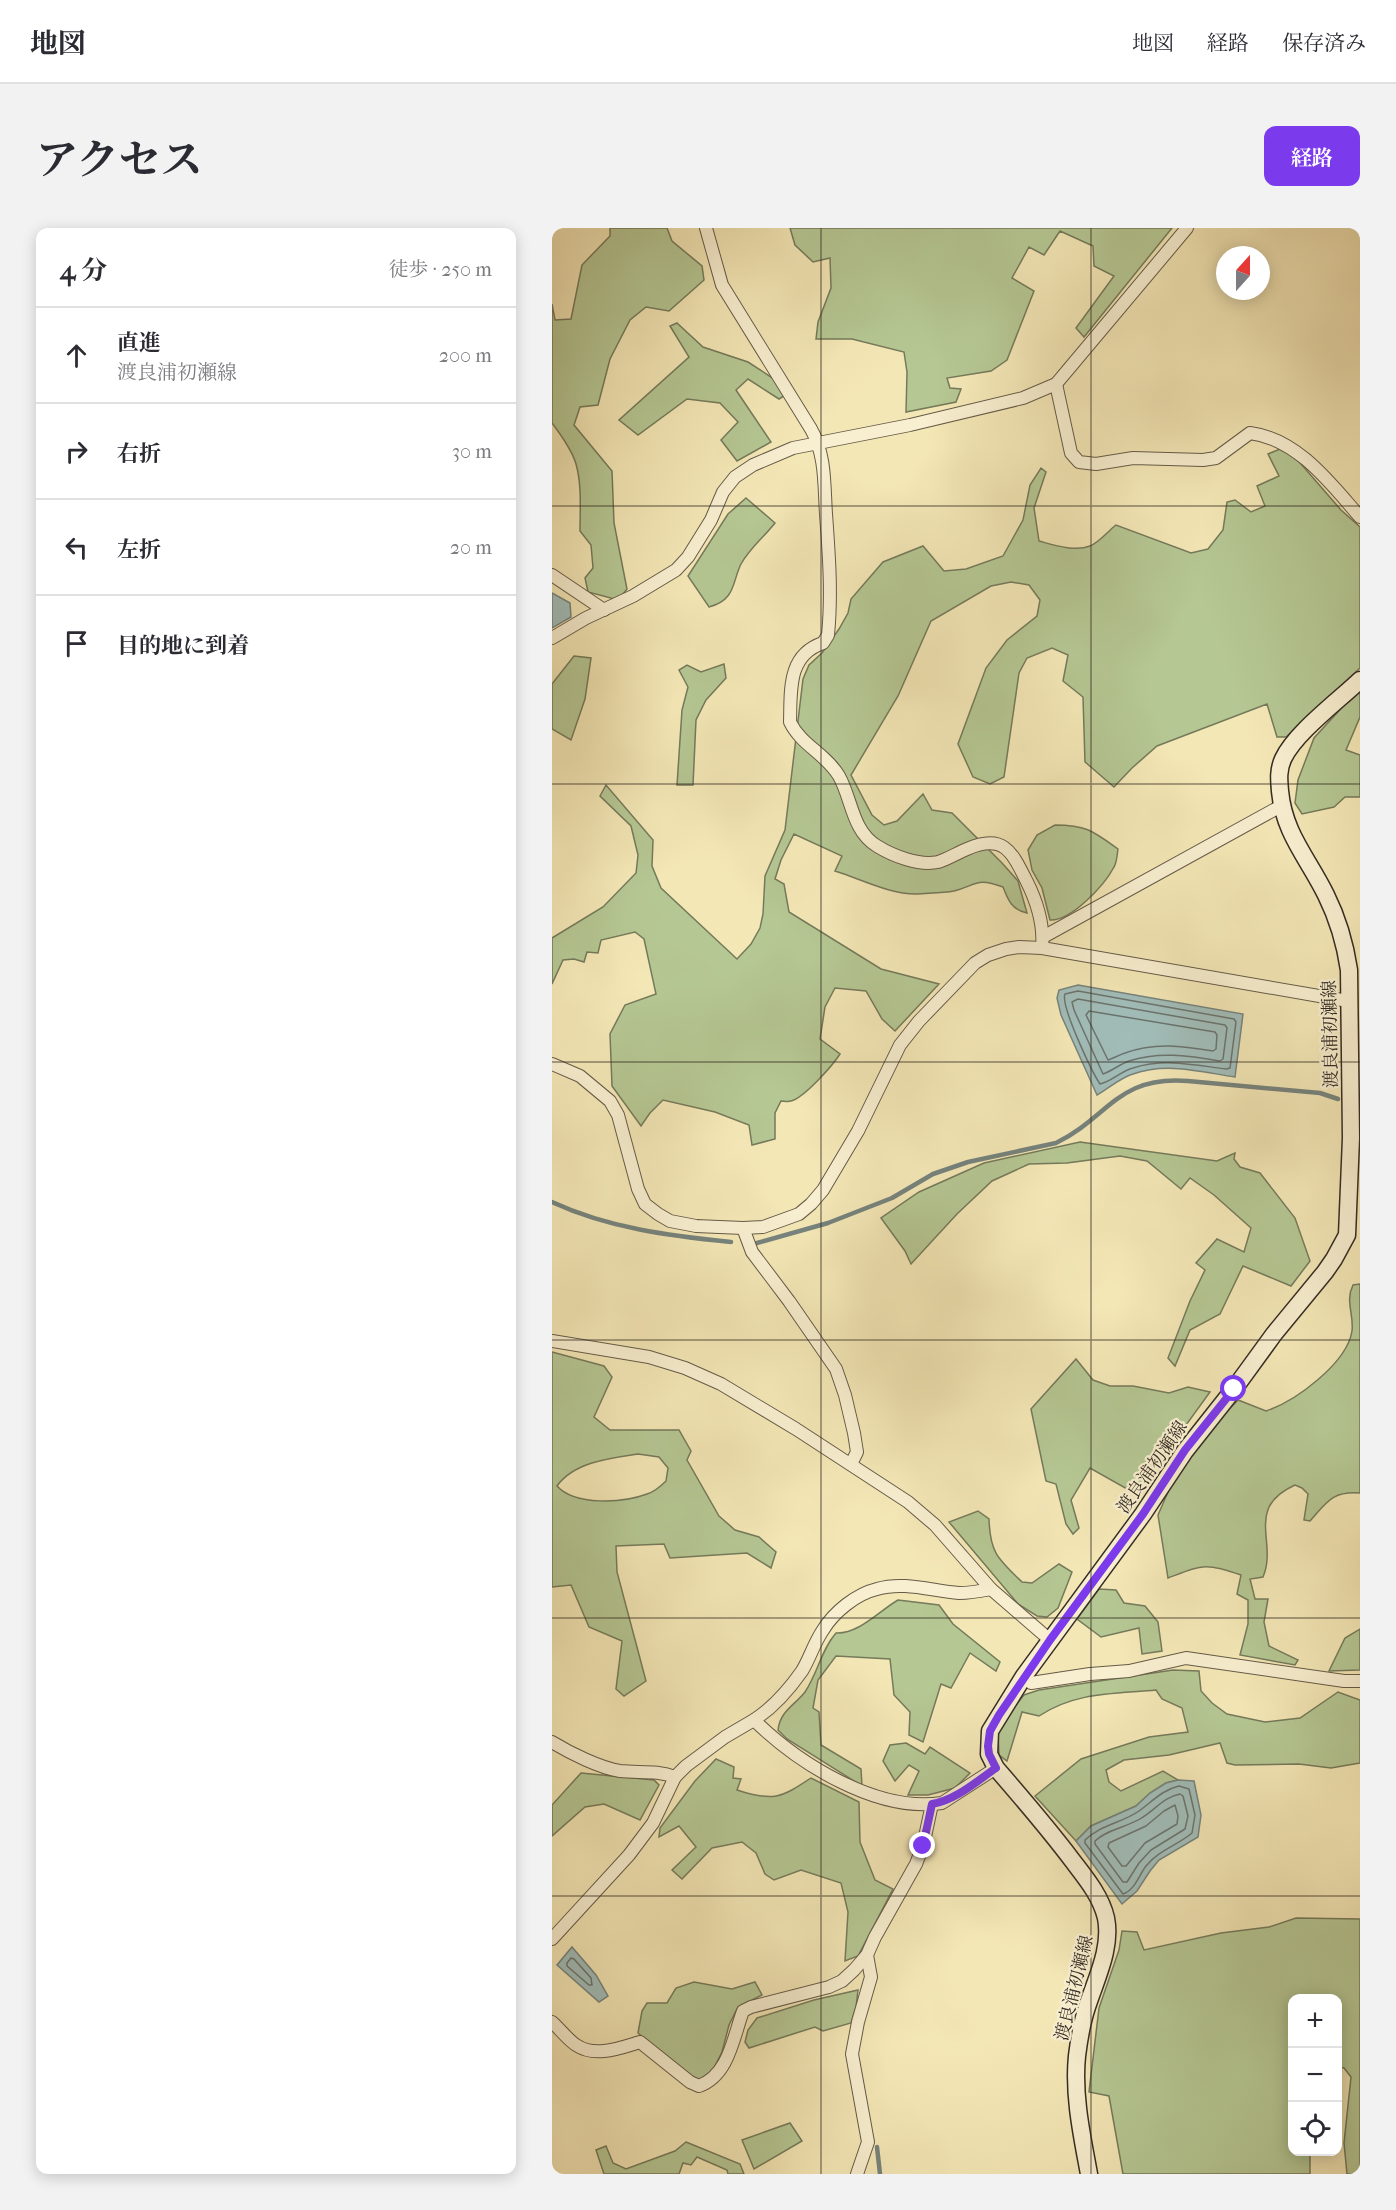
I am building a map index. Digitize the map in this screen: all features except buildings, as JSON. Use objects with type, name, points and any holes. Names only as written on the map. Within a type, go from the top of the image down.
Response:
[{"type":"main road","name":"渡良浦初瀬線","points":[[1089,2174],[1079,2119],[1077,2057],[1087,2007],[1103,1959],[1108,1932],[1106,1918],[1101,1902],[1089,1883],[996,1768],[989,1754],[990,1731],[1024,1676],[1143,1514],[1185,1450],[1325,1272],[1340,1250],[1347,1234],[1352,1009],[1349,970],[1338,923],[1326,895],[1284,818],[1279,773],[1284,758],[1295,741],[1360,680]]},
{"type":"street","points":[[706,228],[722,285],[819,442],[823,460],[830,564],[828,635],[823,644],[812,647],[802,655],[795,666],[790,723],[808,747],[827,761],[838,775],[862,832],[875,846],[926,863],[938,861],[983,843],[996,843],[1004,847],[1016,861],[1031,891],[1042,943]]},
{"type":"street","points":[[552,638],[633,596],[676,570],[688,557],[711,520],[723,492],[735,477],[753,465],[793,448],[910,425],[1023,398],[1056,384],[1187,228]]},
{"type":"street","points":[[1056,384],[1071,453],[1079,462],[1096,464],[1133,458],[1203,460],[1216,458],[1250,433],[1262,434],[1284,444],[1306,459],[1360,517]]},
{"type":"street","points":[[552,575],[604,610]]},
{"type":"street","points":[[552,1064],[580,1076],[610,1101],[618,1115],[638,1189],[645,1204],[670,1221],[696,1226],[744,1228],[764,1227],[783,1221],[799,1214],[823,1190],[858,1131],[900,1045],[919,1021],[975,963],[988,955],[1006,949],[1042,943],[1281,806]]},
{"type":"street","points":[[1042,943],[1352,1009]]},
{"type":"street","points":[[744,1228],[752,1252],[836,1369],[845,1395],[857,1452],[851,1464]]},
{"type":"street","points":[[552,1341],[649,1357],[685,1368],[721,1384],[908,1502],[935,1525],[991,1589],[1050,1640]]},
{"type":"street","points":[[552,1939],[629,1855],[653,1823],[675,1777],[725,1737],[773,1708],[803,1669],[823,1629],[836,1614],[857,1597],[877,1588],[898,1586],[962,1593],[991,1589]]},
{"type":"street","points":[[1024,1676],[1031,1683],[1089,1674],[1129,1671],[1186,1658],[1344,1681],[1360,1681]]},
{"type":"street","points":[[754,1720],[771,1737],[799,1757],[867,1794],[899,1803],[942,1803],[996,1768]]},
{"type":"street","points":[[552,1742],[579,1756],[619,1771],[661,1771],[675,1777]]},
{"type":"street","points":[[552,2022],[581,2048],[596,2051],[613,2050],[640,2042],[690,2082],[699,2086],[710,2082],[720,2073],[744,2011],[751,2007],[829,1987],[848,1976],[867,1955],[916,1864],[926,1836],[932,1804]]},
{"type":"street","points":[[857,2174],[868,2142],[852,2054],[858,2022],[871,1977],[867,1955]]},
{"type":"green space","points":[[610,228],[667,228],[672,241],[702,266],[704,280],[669,311],[646,307],[630,320],[610,359],[598,405],[580,407],[574,425],[612,471],[614,523],[627,589],[618,600],[588,592],[585,578],[593,568],[591,545],[580,531],[578,472],[569,448],[552,423],[552,304],[555,320],[571,319],[582,265],[610,236]]},
{"type":"green space","points":[[790,228],[1172,228],[1084,337],[1076,328],[1114,276],[1094,266],[1093,246],[1060,231],[1044,255],[1029,247],[1012,278],[1034,291],[1007,360],[991,371],[947,378],[950,388],[961,389],[956,402],[906,412],[907,372],[904,352],[852,339],[816,339],[818,322],[831,288],[830,258],[813,262],[795,245]]},
{"type":"green space","points":[[677,323],[703,347],[748,362],[774,379],[784,396],[779,399],[748,379],[736,390],[771,442],[737,461],[721,440],[738,422],[720,403],[687,399],[638,435],[619,420],[689,357],[670,326]]},
{"type":"green space","points":[[1280,449],[1295,457],[1341,510],[1360,527],[1360,668],[1286,737],[1277,737],[1267,704],[1157,746],[1114,787],[1085,762],[1083,697],[1063,681],[1068,655],[1052,648],[1027,658],[1019,673],[1004,777],[990,784],[973,777],[958,744],[986,668],[1007,640],[1037,616],[1040,600],[1029,585],[1011,582],[991,586],[931,621],[898,696],[851,775],[872,815],[884,825],[897,821],[923,794],[932,810],[952,813],[1018,881],[1027,913],[1014,907],[1003,887],[982,882],[954,891],[916,894],[896,892],[875,886],[835,871],[842,856],[794,834],[781,860],[775,879],[784,884],[789,912],[881,969],[939,984],[895,1031],[882,1019],[866,991],[835,988],[825,1007],[820,1039],[840,1054],[825,1073],[797,1099],[781,1101],[775,1113],[775,1139],[752,1145],[749,1125],[715,1112],[663,1100],[641,1126],[612,1086],[610,1034],[625,1005],[656,994],[644,939],[635,932],[601,940],[598,953],[587,952],[584,962],[574,959],[563,960],[552,984],[552,938],[603,907],[636,873],[638,855],[631,826],[600,796],[606,785],[653,840],[652,866],[661,888],[737,959],[751,944],[760,928],[765,876],[785,830],[803,679],[809,665],[822,653],[839,629],[848,613],[851,599],[883,562],[923,546],[944,571],[966,569],[1003,556],[1023,520],[1030,485],[1041,468],[1046,472],[1034,508],[1039,541],[1064,547],[1084,548],[1097,542],[1116,525],[1191,553],[1208,549],[1223,530],[1227,502],[1235,500],[1251,512],[1265,506],[1257,486],[1279,476],[1268,454]]},
{"type":"green space","points":[[746,498],[775,523],[744,558],[729,595],[718,604],[709,607],[688,576],[728,514]]},
{"type":"green space","points":[[574,656],[591,658],[585,699],[571,740],[552,729],[552,684]]},
{"type":"green space","points":[[724,664],[726,678],[706,700],[696,720],[693,785],[677,785],[682,710],[688,687],[679,670],[687,665],[701,672]]},
{"type":"green space","points":[[1360,688],[1360,717],[1346,750],[1360,755],[1360,797],[1345,797],[1334,807],[1302,814],[1295,803],[1298,780],[1314,738]]},
{"type":"green space","points":[[1055,825],[1089,830],[1118,849],[1114,867],[1095,892],[1077,909],[1058,919],[1050,920],[1042,888],[1032,870],[1028,850],[1037,835]]},
{"type":"green space","points":[[1080,1142],[1217,1161],[1235,1153],[1234,1159],[1240,1167],[1260,1173],[1295,1218],[1310,1261],[1291,1286],[1243,1266],[1220,1314],[1190,1330],[1175,1366],[1168,1358],[1190,1301],[1205,1270],[1196,1263],[1217,1239],[1244,1252],[1251,1228],[1214,1195],[1190,1178],[1181,1189],[1147,1161],[1120,1156],[1067,1163],[1029,1164],[992,1181],[957,1214],[911,1264],[905,1251],[881,1218],[919,1192],[984,1163]]},
{"type":"green space","points":[[1360,1284],[1360,1493],[1336,1496],[1326,1503],[1310,1521],[1304,1520],[1308,1494],[1302,1488],[1295,1485],[1280,1494],[1271,1504],[1266,1515],[1267,1564],[1263,1577],[1250,1579],[1255,1599],[1268,1599],[1264,1622],[1269,1646],[1298,1660],[1295,1665],[1240,1655],[1248,1624],[1248,1600],[1237,1594],[1241,1575],[1219,1568],[1204,1567],[1168,1578],[1158,1515],[1175,1476],[1210,1429],[1238,1400],[1266,1411],[1305,1390],[1331,1368],[1348,1343],[1352,1331],[1351,1291],[1353,1285]]},
{"type":"green space","points":[[552,1352],[604,1366],[612,1377],[594,1417],[610,1430],[679,1430],[691,1451],[687,1460],[719,1516],[735,1530],[759,1537],[776,1552],[771,1568],[747,1553],[670,1558],[664,1544],[616,1546],[617,1572],[646,1681],[624,1696],[616,1689],[622,1641],[589,1627],[571,1585],[552,1587]],"holes":[[[638,1454],[659,1457],[668,1468],[666,1481],[652,1492],[637,1497],[613,1501],[587,1500],[575,1497],[557,1486],[573,1471],[594,1462]]]},
{"type":"green space","points":[[1076,1359],[1093,1380],[1110,1386],[1133,1386],[1169,1393],[1188,1387],[1210,1392],[1136,1494],[1090,1468],[1071,1500],[1079,1528],[1073,1534],[1066,1524],[1056,1484],[1046,1481],[1031,1409]]},
{"type":"green space","points":[[978,1511],[989,1519],[991,1540],[997,1555],[1022,1582],[1032,1583],[1059,1564],[1072,1572],[1058,1608],[1047,1617],[1037,1616],[1018,1604],[949,1522]]},
{"type":"green space","points":[[1099,1589],[1116,1590],[1124,1603],[1145,1606],[1158,1622],[1162,1651],[1142,1654],[1139,1628],[1101,1637],[1077,1619]]},
{"type":"green space","points":[[898,1600],[939,1605],[953,1624],[1000,1662],[996,1671],[970,1653],[951,1688],[941,1684],[923,1742],[909,1735],[910,1712],[894,1695],[890,1659],[836,1656],[818,1680],[813,1708],[819,1712],[821,1745],[861,1769],[862,1786],[787,1739],[778,1730],[779,1723],[785,1713],[805,1692],[836,1633],[861,1626]]},
{"type":"green space","points":[[1360,1629],[1360,1670],[1329,1671],[1345,1638]]},
{"type":"green space","points":[[1173,1670],[1199,1671],[1201,1691],[1212,1703],[1227,1714],[1265,1722],[1300,1718],[1338,1692],[1360,1700],[1360,1763],[1331,1768],[1299,1764],[1235,1765],[1227,1763],[1220,1743],[1169,1755],[1124,1760],[1106,1770],[1109,1782],[1121,1791],[1163,1771],[1178,1780],[1166,1783],[1136,1806],[1091,1826],[1076,1841],[1035,1796],[1081,1759],[1149,1737],[1188,1732],[1182,1708],[1162,1699],[1156,1690],[1081,1698],[1066,1702],[1039,1716],[1022,1712],[1007,1761],[999,1755],[998,1732],[1006,1717],[1024,1695],[1039,1690]]},
{"type":"green space","points":[[906,1743],[925,1754],[930,1747],[970,1773],[955,1788],[928,1795],[908,1795],[919,1771],[909,1765],[895,1781],[883,1761],[890,1745]]},
{"type":"green space","points":[[716,1759],[734,1767],[733,1778],[741,1779],[737,1790],[749,1794],[768,1797],[784,1794],[811,1778],[859,1802],[860,1842],[875,1880],[893,1889],[858,1956],[845,1961],[848,1912],[841,1883],[801,1870],[774,1880],[765,1874],[756,1853],[742,1842],[712,1848],[682,1879],[672,1870],[696,1847],[679,1826],[659,1837],[660,1828],[695,1781]]},
{"type":"green space","points":[[581,1773],[654,1780],[659,1785],[640,1820],[604,1804],[585,1807],[552,1836],[552,1805]]},
{"type":"green space","points":[[1296,1918],[1360,1919],[1360,2174],[1347,2174],[1344,2143],[1351,2077],[1342,2068],[1342,1994],[1288,1994],[1288,2156],[1310,2156],[1310,2174],[1123,2174],[1109,2096],[1089,2092],[1099,2008],[1119,1950],[1122,1931],[1137,1932],[1144,1950],[1221,1933],[1269,1927]]},
{"type":"green space","points":[[694,1982],[732,1989],[755,1982],[762,1995],[738,2007],[729,2025],[722,2052],[712,2072],[700,2081],[687,2074],[638,2033],[642,2011],[647,2003],[667,2003],[676,1988]]},
{"type":"green space","points":[[858,1990],[851,2023],[823,2031],[815,2027],[749,2048],[745,2042],[748,2030],[757,2018],[814,2000]]},
{"type":"green space","points":[[790,2123],[802,2141],[754,2169],[742,2140]]},
{"type":"green space","points":[[686,2142],[740,2164],[744,2174],[728,2174],[727,2170],[697,2157],[691,2165],[683,2163],[679,2174],[604,2174],[596,2150],[606,2146],[613,2163],[626,2169],[675,2151]]},
{"type":"water","points":[[552,593],[570,603],[571,617],[552,628]]},
{"type":"water","points":[[1078,985],[1243,1014],[1235,1077],[1184,1069],[1146,1070],[1128,1076],[1097,1095],[1061,1015],[1057,998],[1059,990]]},
{"type":"water","points":[[1178,1780],[1194,1781],[1201,1815],[1198,1837],[1159,1860],[1137,1891],[1122,1904],[1076,1841],[1091,1826],[1136,1806],[1166,1783]]},
{"type":"water","points":[[572,1947],[596,1975],[608,1996],[599,2002],[557,1965]]},
{"type":"waterway","points":[[757,1243],[828,1223],[892,1198],[933,1174],[968,1162],[1056,1143],[1074,1133],[1129,1091],[1145,1084],[1188,1081],[1320,1093],[1338,1099]]},
{"type":"waterway","points":[[552,1202],[573,1211],[640,1230],[731,1242]]},
{"type":"waterway","points":[[877,2147],[880,2174]]},
{"type":"route","points":[[923,1846],[932,1804],[942,1803],[996,1768],[988,1746],[990,1731],[999,1715],[1024,1676],[1143,1514],[1185,1450],[1234,1389]]}]
